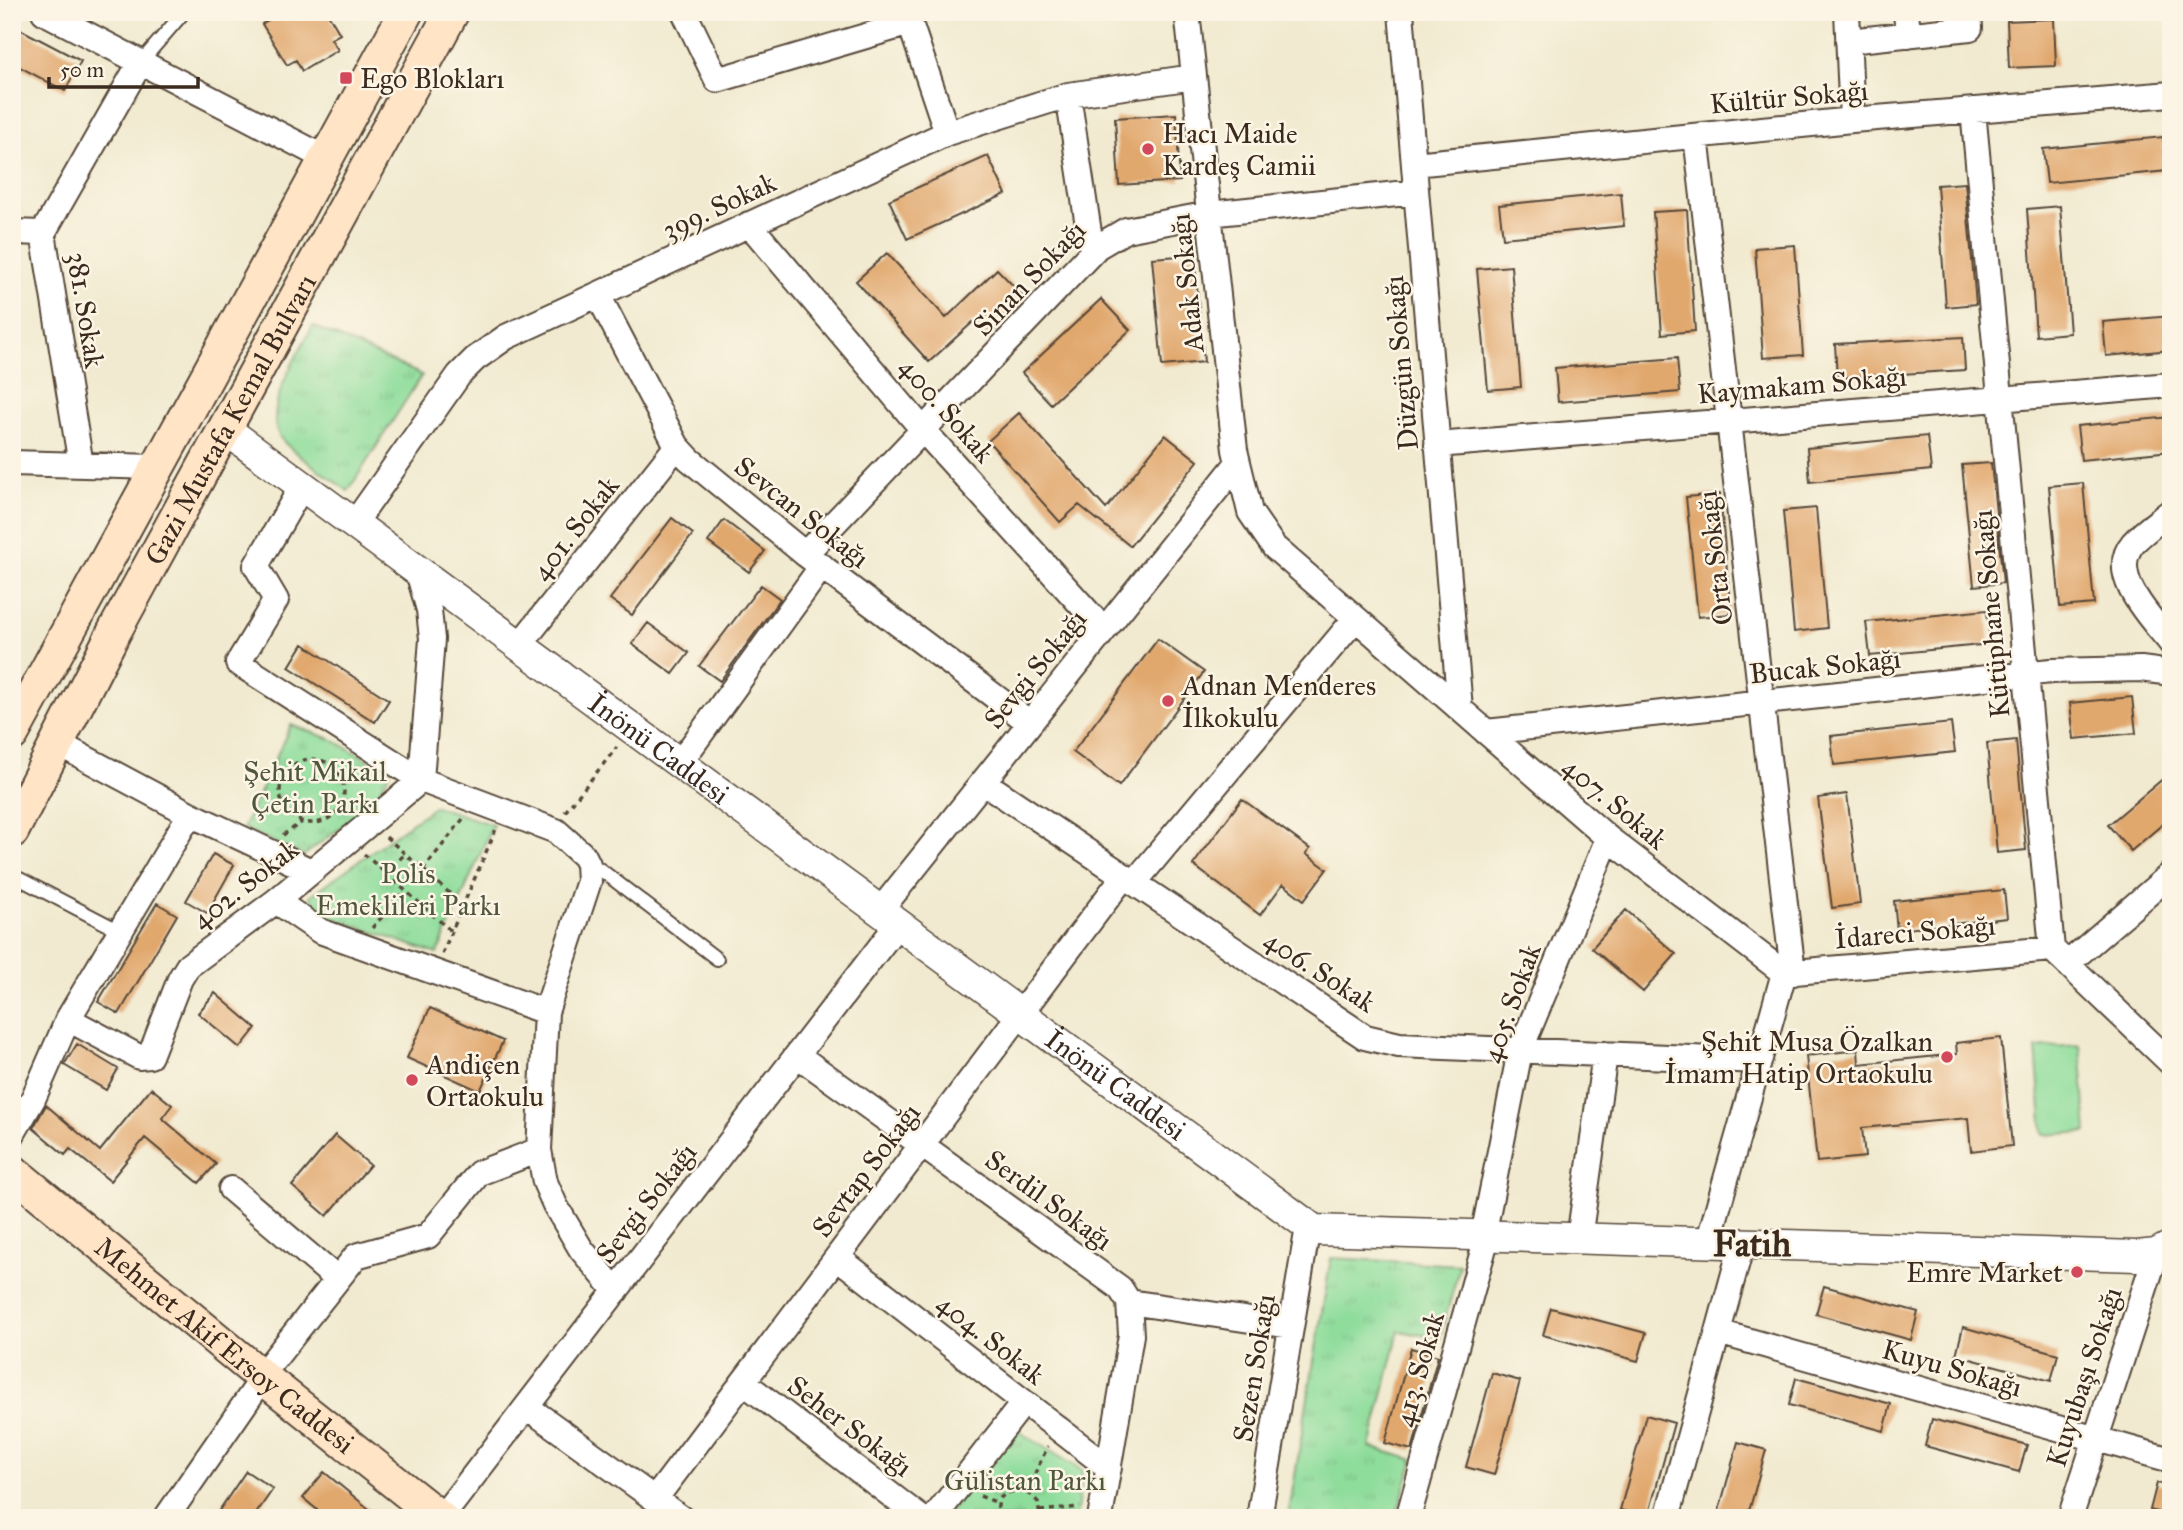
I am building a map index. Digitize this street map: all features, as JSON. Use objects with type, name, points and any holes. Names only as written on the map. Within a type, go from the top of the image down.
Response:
[{"type":"main road","name":"Gazi Mustafa Kemal Bulvarı","points":[[12,734],[406,12]]},
{"type":"main road","name":"Gazi Mustafa Kemal Bulvarı","points":[[12,831],[225,429],[452,12]]},
{"type":"main road","name":"Mehmet Akif Ersoy Caddesi","points":[[12,1171],[409,1518]]},
{"type":"main road","name":"Mehmet Akif Ersoy Caddesi","points":[[12,1199],[257,1384],[441,1518]]},
{"type":"street","points":[[44,12],[325,158]]},
{"type":"street","points":[[684,12],[717,80],[910,23],[947,133]]},
{"type":"street","name":"Adak Sokağı","points":[[1187,12],[1237,464]]},
{"type":"street","name":"Düzgün Sokağı","points":[[1401,12],[1460,709]]},
{"type":"street","points":[[1847,12],[1852,120]]},
{"type":"street","points":[[1849,41],[1907,24],[1970,28],[1969,12]]},
{"type":"street","name":"381. Sokak","points":[[81,464],[43,233],[140,64]]},
{"type":"street","name":"399. Sokak","points":[[354,524],[468,365],[506,337],[947,133],[1068,95],[1194,77]]},
{"type":"street","name":"Kültür Sokağı","points":[[1414,164],[1852,120],[2171,94]]},
{"type":"street","points":[[1068,95],[1092,252]]},
{"type":"street","name":"Kütüphane Sokağı","points":[[1973,110],[2026,674],[2060,956]]},
{"type":"street","name":"Orta Sokağı","points":[[1696,136],[1762,702],[1788,973]]},
{"type":"street","name":"Sinan Sokağı","points":[[679,764],[813,560],[924,431],[1107,239],[1126,230],[1209,214],[1416,192]]},
{"type":"street","name":"400. Sokak","points":[[749,224],[924,431],[1104,630]]},
{"type":"street","points":[[12,232],[43,233]]},
{"type":"street","name":"Sevcan Sokağı","points":[[597,295],[677,446],[813,560],[1031,723]]},
{"type":"street","name":"Kaymakam Sokağı","points":[[1437,445],[2171,385]]},
{"type":"street","name":"İnönü Caddesi","points":[[225,429],[1308,1227],[1319,1231],[1742,1244],[2163,1250]]},
{"type":"street","name":"401. Sokak","points":[[519,646],[677,446]]},
{"type":"street","points":[[12,463],[158,467]]},
{"type":"street","name":"407. Sokak","points":[[1237,464],[1245,499],[1261,532],[1355,619],[1608,838],[1788,973]]},
{"type":"street","name":"Sevgi Sokağı","points":[[441,1518],[797,1055],[983,782],[1237,464]]},
{"type":"street","points":[[302,486],[256,566],[276,600],[238,663],[421,780],[552,828],[577,847],[588,864],[589,881],[546,1012],[539,1150],[545,1182],[555,1205],[581,1249],[616,1291]]},
{"type":"street","points":[[2171,511],[2132,544],[2127,569],[2135,597],[2171,643]]},
{"type":"street","points":[[418,572],[429,610],[432,639],[421,780]]},
{"type":"street","name":"Sevtap Sokağı","points":[[655,1499],[1019,1016],[1129,880],[1355,619]]},
{"type":"street","name":"Bucak Sokağı","points":[[1486,732],[2026,674],[2141,669],[2171,673]]},
{"type":"street","points":[[57,743],[190,814],[311,872]]},
{"type":"street","name":"402. Sokak","points":[[68,1019],[139,1057],[150,1056],[180,979],[188,966],[276,901],[421,780]]},
{"type":"street","name":"406. Sokak","points":[[983,782],[1354,1032],[1399,1045],[1759,1061]]},
{"type":"street","points":[[12,1135],[33,1099],[68,1019],[118,930],[190,814]]},
{"type":"street","name":"405. Sokak","points":[[1485,1236],[1520,1051],[1608,838]]},
{"type":"street","points":[[2171,874],[2060,956],[2171,1063]]},
{"type":"street","points":[[276,901],[320,931],[546,1012]]},
{"type":"street","name":"İdareci Sokağı","points":[[1788,973],[2060,956]]},
{"type":"street","points":[[1708,1243],[1759,1061],[1788,973]]},
{"type":"street","points":[[1579,1239],[1605,1054]]},
{"type":"street","name":"Serdil Sokağı","points":[[797,1055],[1120,1288],[1129,1302]]},
{"type":"street","points":[[166,1518],[257,1384],[356,1256],[428,1236],[479,1173],[539,1150]]},
{"type":"street","points":[[231,1189],[337,1279]]},
{"type":"street","name":"Sezen Sokağı","points":[[1259,1518],[1308,1227]]},
{"type":"street","name":"413. Sokak","points":[[1408,1518],[1485,1236]]},
{"type":"street","points":[[1667,1518],[1742,1244]]},
{"type":"street","name":"Kuyubaşı Sokağı","points":[[2070,1518],[2093,1438],[2163,1250]]},
{"type":"street","name":"404. Sokak","points":[[837,1257],[1109,1468]]},
{"type":"street","points":[[1102,1511],[1131,1335],[1129,1302],[1291,1326]]},
{"type":"street","name":"Kuyu Sokağı","points":[[1718,1332],[2171,1461]]},
{"type":"street","name":"Seher Sokağı","points":[[743,1382],[921,1518]]},
{"type":"street","points":[[934,1518],[1024,1402]]},
{"type":"street","points":[[527,1407],[681,1518]]},
{"type":"lane","points":[[140,64],[184,12]]},
{"type":"lane","points":[[588,864],[601,870],[717,959]]},
{"type":"lane","points":[[20,879],[118,930]]},
{"type":"path","points":[[552,828],[632,729]]},
{"type":"path","points":[[315,759],[335,768],[345,788],[340,809],[323,822],[312,824],[293,817],[281,800],[280,790],[287,771],[304,760],[315,759]]},
{"type":"path","points":[[423,870],[477,800]]},
{"type":"path","points":[[434,972],[504,811]]},
{"type":"path","points":[[370,823],[463,905]]},
{"type":"path","points":[[348,841],[452,931]]},
{"type":"path","points":[[385,873],[405,854]]},
{"type":"path","points":[[357,945],[405,891]]},
{"type":"path","points":[[1026,1492],[1057,1428]]},
{"type":"path","points":[[996,1518],[996,1506],[1004,1494],[1026,1492],[1038,1502],[1040,1518]]},
{"type":"path","points":[[1040,1511],[1102,1511]]},
{"type":"green space","points":[[313,326],[422,375],[348,491],[290,448],[277,429],[275,415],[283,383]]},
{"type":"green space","name":"Şehit Mikail Çetin Parkı","points":[[291,725],[331,739],[390,772],[374,802],[303,856],[243,828]]},
{"type":"green space","name":"Polis Emeklileri Parkı","points":[[435,806],[493,825],[437,954],[318,913],[310,896]]},
{"type":"green space","points":[[2080,1045],[2087,1132],[2043,1135],[2036,1048]]},
{"type":"green space","points":[[1331,1258],[1460,1265],[1440,1338],[1399,1331],[1370,1447],[1414,1460],[1395,1518],[1288,1518]]},
{"type":"green space","name":"Gülistan Parkı","points":[[1013,1428],[1083,1471],[1076,1518],[945,1518]]},
{"type":"building","points":[[267,12],[327,12],[340,34],[331,39],[338,50],[302,71],[296,60],[287,65],[262,24],[271,18]]},
{"type":"building","points":[[2054,19],[2056,66],[2009,68],[2007,21]]},
{"type":"building","points":[[12,25],[81,61],[65,91],[12,63]]},
{"type":"building","name":"Hacı Maide Kardeş Camii","points":[[1176,114],[1180,181],[1119,185],[1115,118]]},
{"type":"building","points":[[2163,137],[2167,171],[2047,183],[2043,149]]},
{"type":"building","points":[[988,156],[1006,194],[907,239],[889,200]]},
{"type":"building","points":[[1965,183],[1976,304],[1946,307],[1937,185]]},
{"type":"building","points":[[1621,193],[1624,226],[1503,238],[1499,205]]},
{"type":"building","points":[[2060,206],[2070,333],[2036,336],[2027,209]]},
{"type":"building","points":[[1687,210],[1695,331],[1662,334],[1653,212]]},
{"type":"building","points":[[1795,245],[1803,355],[1763,358],[1755,248]]},
{"type":"building","points":[[887,253],[946,318],[997,269],[1026,299],[987,337],[973,322],[929,362],[856,281]]},
{"type":"building","points":[[1194,255],[1204,362],[1162,366],[1152,258]]},
{"type":"building","points":[[1511,266],[1521,387],[1488,390],[1477,269]]},
{"type":"building","points":[[1101,299],[1130,330],[1051,404],[1022,373]]},
{"type":"building","points":[[2171,316],[2171,350],[2106,356],[2103,322]]},
{"type":"building","points":[[1963,337],[1965,370],[1837,378],[1835,344]]},
{"type":"building","points":[[1677,358],[1680,392],[1558,402],[1555,368]]},
{"type":"building","points":[[1019,413],[1106,509],[1165,435],[1198,461],[1130,546],[1079,505],[1060,522],[988,441]]},
{"type":"building","points":[[2171,417],[2171,451],[2081,460],[2077,426]]},
{"type":"building","points":[[1927,436],[1931,470],[1810,482],[1807,448]]},
{"type":"building","points":[[1991,463],[2003,583],[1974,586],[1962,465]]},
{"type":"building","points":[[2083,483],[2094,604],[2060,607],[2049,486]]},
{"type":"building","points":[[1720,494],[1731,614],[1698,617],[1686,497]]},
{"type":"building","points":[[1816,508],[1827,628],[1794,632],[1783,511]]},
{"type":"building","points":[[672,518],[693,534],[632,615],[610,599]]},
{"type":"building","points":[[724,520],[765,551],[749,572],[708,542]]},
{"type":"building","points":[[761,585],[780,599],[720,681],[699,666]]},
{"type":"building","points":[[1987,610],[1990,644],[1870,656],[1866,622]]},
{"type":"building","points":[[648,623],[689,653],[673,674],[632,644]]},
{"type":"building","points":[[1158,639],[1204,672],[1119,786],[1073,752]]},
{"type":"building","points":[[303,644],[389,700],[375,722],[289,667]]},
{"type":"building","points":[[2132,697],[2136,733],[2074,739],[2070,703]]},
{"type":"building","points":[[1951,723],[1955,752],[1834,765],[1831,736]]},
{"type":"building","points":[[2016,740],[2026,850],[1997,853],[1987,743]]},
{"type":"building","points":[[2171,772],[2171,817],[2131,851],[2108,825]]},
{"type":"building","points":[[1847,794],[1860,904],[1832,908],[1818,798]]},
{"type":"building","points":[[1242,799],[1310,849],[1306,854],[1327,869],[1304,900],[1283,884],[1260,915],[1193,865]]},
{"type":"building","points":[[213,854],[234,865],[207,913],[186,901]]},
{"type":"building","points":[[2004,890],[2007,918],[1897,930],[1894,901]]},
{"type":"building","points":[[157,903],[177,915],[119,1014],[98,1002]]},
{"type":"building","points":[[1626,910],[1676,954],[1643,992],[1592,948]]},
{"type":"building","points":[[215,993],[256,1028],[240,1048],[198,1013]]},
{"type":"building","points":[[430,1008],[503,1041],[480,1091],[407,1058]]},
{"type":"building","name":"Şehit Musa Özalkan İmam Hatip Ortaokulu","points":[[2001,1038],[2012,1146],[1971,1151],[1968,1118],[1862,1128],[1865,1157],[1817,1162],[1806,1056],[1858,1050],[1859,1064],[1957,1054],[1956,1043]]},
{"type":"building","points":[[77,1044],[118,1069],[106,1090],[64,1065]]},
{"type":"building","points":[[151,1088],[172,1105],[162,1118],[216,1164],[199,1183],[145,1138],[110,1181],[70,1149],[65,1155],[33,1128],[46,1105],[100,1151]]},
{"type":"building","points":[[335,1135],[370,1165],[327,1216],[292,1186]]},
{"type":"building","points":[[1824,1286],[1918,1312],[1911,1340],[1816,1314]]},
{"type":"building","points":[[1551,1308],[1646,1333],[1638,1361],[1543,1335]]},
{"type":"building","points":[[1963,1327],[2058,1354],[2051,1381],[1956,1355]]},
{"type":"building","points":[[1411,1348],[1438,1356],[1412,1450],[1385,1443]]},
{"type":"building","points":[[1492,1373],[1520,1381],[1494,1475],[1466,1467]]},
{"type":"building","points":[[1796,1378],[1891,1404],[1884,1431],[1789,1405]]},
{"type":"building","points":[[1646,1415],[1674,1423],[1648,1517],[1620,1510]]},
{"type":"building","points":[[1932,1419],[2027,1445],[2019,1472],[1925,1446]]},
{"type":"building","points":[[1738,1442],[1766,1450],[1747,1518],[1717,1518]]},
{"type":"building","points":[[246,1471],[273,1489],[253,1518],[214,1518]]},
{"type":"building","points":[[324,1472],[380,1518],[327,1518],[303,1498]]},
{"type":"building","points":[[2157,1483],[2171,1486],[2171,1516],[2150,1510]]},
{"type":"place","name":"Ego Blokları","points":[[346,78]]},
{"type":"place","name":"Hacı Maide Kardeş Camii","points":[[1148,149]]},
{"type":"place","name":"Adnan Menderes İlkokulu","points":[[1168,701]]},
{"type":"place","name":"Şehit Musa Özalkan İmam Hatip Ortaokulu","points":[[1947,1057]]},
{"type":"place","name":"Andiçen Ortaokulu","points":[[412,1080]]},
{"type":"place","name":"Emre Market","points":[[2077,1272]]},
{"type":"district","name":"Fatih","points":[[1752,1244]]}]
